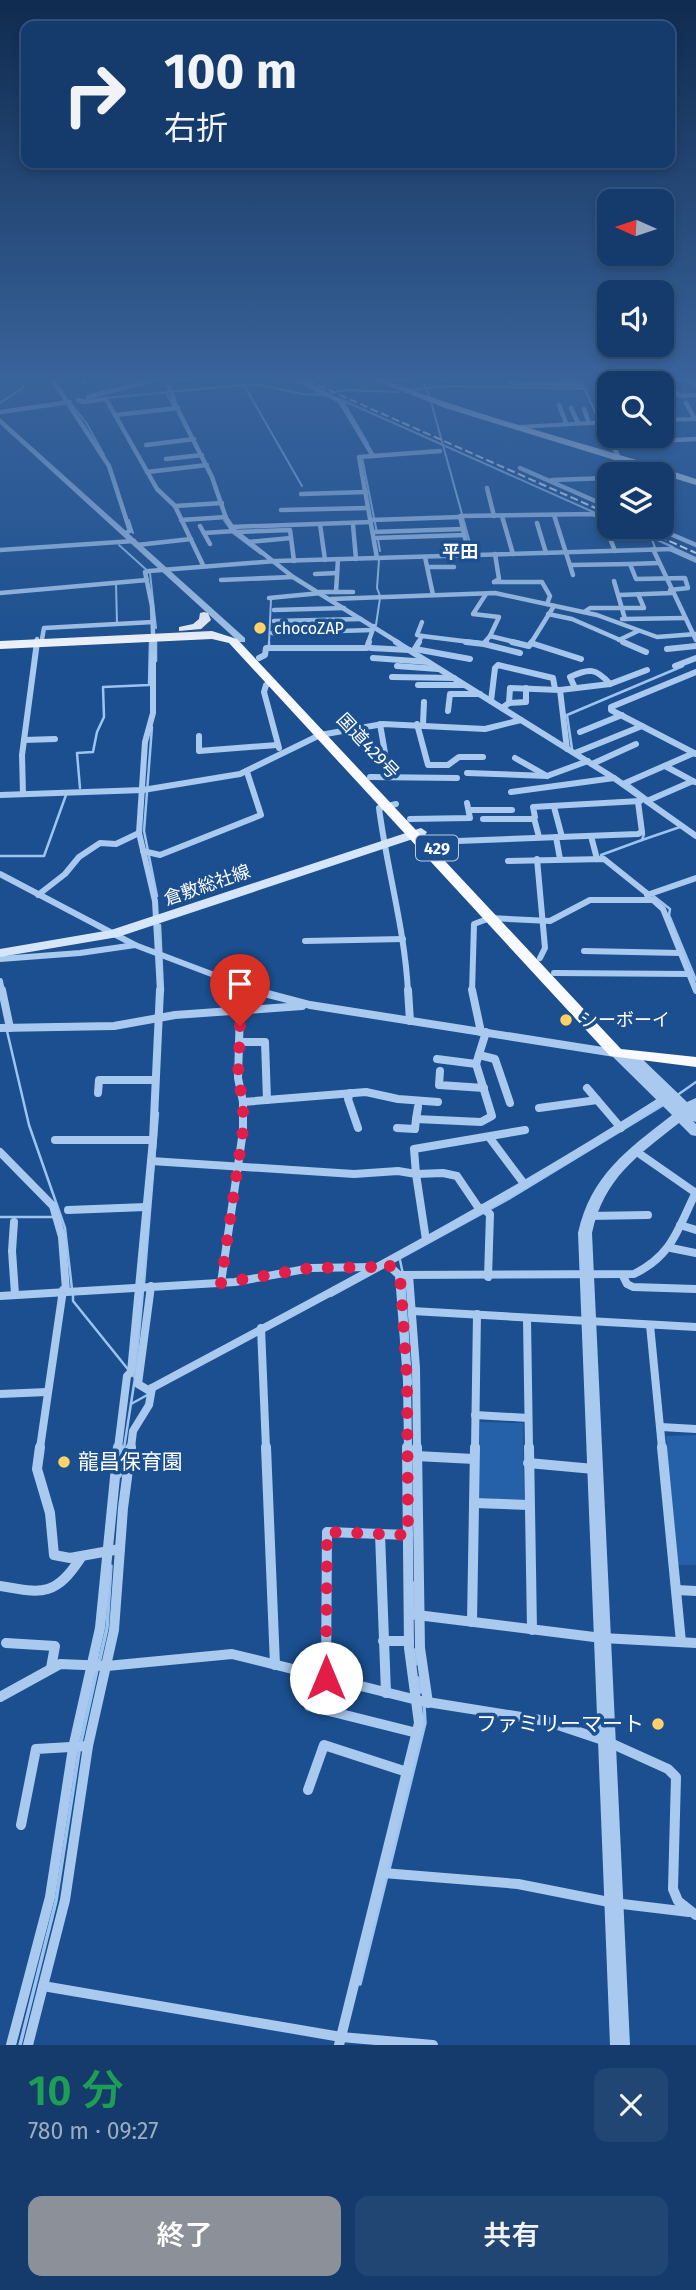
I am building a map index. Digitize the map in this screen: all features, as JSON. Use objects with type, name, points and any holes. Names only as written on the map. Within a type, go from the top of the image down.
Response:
[{"type":"highway","points":[[0,643],[151,628],[195,627],[204,622],[204,615]]},
{"type":"highway","points":[[151,628],[224,633]]},
{"type":"highway","name":"国道429号","points":[[224,633],[263,653],[325,734],[624,1055]]},
{"type":"highway","name":"国道429号","points":[[224,633],[370,777],[391,805],[410,819],[422,836]]},
{"type":"highway","name":"国道429号","points":[[497,919],[540,958],[624,1055]]},
{"type":"highway","points":[[624,1055],[696,1062]]},
{"type":"main road","points":[[665,471],[696,482]]},
{"type":"main road","name":"倉敷総社線","points":[[0,953],[113,934],[384,844],[422,836]]},
{"type":"street","points":[[51,471],[132,543]]},
{"type":"street","points":[[56,471],[124,533],[153,570],[224,633]]},
{"type":"street","points":[[111,471],[130,531],[124,533]]},
{"type":"street","points":[[152,471],[147,472],[159,492],[175,506],[203,565]]},
{"type":"street","points":[[210,471],[226,517],[234,530],[293,577],[625,783],[696,836]]},
{"type":"street","points":[[364,471],[368,508],[376,535],[377,558]]},
{"type":"street","points":[[528,471],[597,502]]},
{"type":"street","points":[[547,480],[597,478]]},
{"type":"street","points":[[486,488],[494,516]]},
{"type":"street","points":[[301,494],[366,492]]},
{"type":"street","points":[[175,506],[222,503]]},
{"type":"street","points":[[281,510],[368,508]]},
{"type":"street","points":[[554,514],[573,575]]},
{"type":"street","points":[[204,533],[373,521],[593,514],[602,518],[615,551]]},
{"type":"street","points":[[502,516],[513,554]]},
{"type":"street","points":[[181,520],[226,517]]},
{"type":"street","points":[[462,517],[469,555]]},
{"type":"street","points":[[537,523],[546,553]]},
{"type":"street","points":[[320,524],[326,559]]},
{"type":"street","points":[[353,525],[356,559]]},
{"type":"street","points":[[200,526],[209,544]]},
{"type":"street","points":[[234,530],[290,530],[294,561]]},
{"type":"street","points":[[376,535],[464,532]]},
{"type":"street","points":[[674,537],[696,547]]},
{"type":"street","points":[[248,542],[291,538]]},
{"type":"street","points":[[0,550],[191,539]]},
{"type":"street","points":[[682,553],[696,547]]},
{"type":"street","points":[[153,570],[272,561],[654,549],[672,549],[696,560]]},
{"type":"street","points":[[330,599],[489,593],[584,612],[657,637],[695,635],[658,563],[654,549]]},
{"type":"street","points":[[484,644],[499,617],[473,614],[482,596],[489,593],[494,582],[499,579],[495,554]]},
{"type":"street","points":[[425,557],[433,594]]},
{"type":"street","points":[[336,592],[338,559]]},
{"type":"street","points":[[571,565],[658,563]]},
{"type":"street","points":[[630,564],[636,579],[685,578],[688,588]]},
{"type":"street","points":[[428,567],[454,567]]},
{"type":"street","points":[[132,1380],[144,1286],[146,1207],[153,1140],[156,1018],[162,956],[155,901],[139,833],[145,789],[145,742],[153,713],[147,580],[153,570]]},
{"type":"street","points":[[153,570],[224,633]]},
{"type":"street","points":[[315,574],[337,573]]},
{"type":"street","points":[[220,580],[293,577]]},
{"type":"street","points":[[0,593],[147,580]]},
{"type":"street","points":[[614,580],[625,619]]},
{"type":"street","points":[[489,636],[529,646],[548,614],[550,605],[550,596],[542,582],[494,582]]},
{"type":"street","points":[[619,595],[696,587]]},
{"type":"street","points":[[269,598],[353,592]]},
{"type":"street","points":[[584,612],[590,608],[644,608],[638,594]]},
{"type":"street","points":[[274,610],[344,608]]},
{"type":"street","points":[[548,614],[572,619],[646,652]]},
{"type":"street","points":[[610,620],[685,618]]},
{"type":"street","points":[[274,621],[362,619]]},
{"type":"street","points":[[422,622],[417,635],[484,644],[520,653]]},
{"type":"street","points":[[373,628],[367,648],[263,653],[270,633],[373,628]]},
{"type":"street","points":[[619,639],[638,631]]},
{"type":"street","points":[[413,650],[422,636]]},
{"type":"street","points":[[23,794],[24,740],[39,640]]},
{"type":"street","points":[[531,643],[581,659]]},
{"type":"street","points":[[667,649],[696,646]]},
{"type":"street","points":[[371,648],[413,650],[470,659]]},
{"type":"street","points":[[373,657],[430,662]]},
{"type":"street","points":[[675,666],[696,659]]},
{"type":"street","points":[[491,701],[495,668],[498,665],[553,678],[567,749]]},
{"type":"street","points":[[397,666],[440,669]]},
{"type":"street","points":[[575,688],[570,677],[590,667],[595,667],[611,684]]},
{"type":"street","points":[[509,704],[510,688],[557,689],[611,684],[647,670]]},
{"type":"street","points":[[695,753],[611,707],[696,672]]},
{"type":"street","points":[[392,677],[454,678]]},
{"type":"street","points":[[272,683],[266,685],[264,692],[277,745],[284,753]]},
{"type":"street","points":[[418,685],[465,685]]},
{"type":"street","points":[[502,708],[509,704],[526,702],[526,688]]},
{"type":"street","points":[[448,711],[450,694],[481,694]]},
{"type":"street","points":[[424,702],[420,724],[428,765],[448,765],[459,757],[483,757]]},
{"type":"street","points":[[580,732],[622,715]]},
{"type":"street","points":[[0,795],[145,789],[247,772],[325,734],[380,724],[485,729],[521,720]]},
{"type":"street","points":[[380,724],[389,776]]},
{"type":"street","points":[[576,753],[642,726]]},
{"type":"street","points":[[198,736],[199,751],[277,745]]},
{"type":"street","points":[[24,740],[55,739]]},
{"type":"street","points":[[467,773],[547,776],[636,744]]},
{"type":"street","points":[[625,783],[695,753]]},
{"type":"street","points":[[515,758],[547,776]]},
{"type":"street","points":[[665,766],[694,782]]},
{"type":"street","points":[[145,851],[160,855],[261,815],[247,772]]},
{"type":"street","points":[[370,777],[457,778]]},
{"type":"street","points":[[511,792],[614,778]]},
{"type":"street","points":[[539,837],[533,807],[638,802],[694,782]]},
{"type":"street","points":[[422,836],[559,837],[642,832],[638,802]]},
{"type":"street","points":[[391,805],[379,808],[403,939],[410,1021]]},
{"type":"street","points":[[410,819],[470,818],[468,807],[512,810]]},
{"type":"street","points":[[554,807],[561,859]]},
{"type":"street","points":[[483,819],[534,818]]},
{"type":"street","points":[[38,895],[65,874],[79,857],[100,843],[116,844],[139,833]]},
{"type":"street","points":[[591,836],[597,859]]},
{"type":"street","points":[[537,859],[545,948],[540,958]]},
{"type":"street","points":[[508,861],[604,859],[650,894]]},
{"type":"street","points":[[0,874],[135,945],[255,991],[310,1005],[624,1055],[677,1104],[696,1132]]},
{"type":"street","points":[[634,900],[696,878]]},
{"type":"street","points":[[416,1119],[481,1122],[492,1116],[476,1064],[483,1032],[472,991],[471,940],[474,924],[497,919],[550,921],[590,900],[653,900],[663,909],[696,991]]},
{"type":"street","points":[[305,941],[403,939]]},
{"type":"street","points":[[0,959],[135,945]]},
{"type":"street","points":[[584,951],[680,953]]},
{"type":"street","points":[[554,973],[690,974]]},
{"type":"street","points":[[0,981],[10,1028]]},
{"type":"street","points":[[0,1028],[102,1027],[156,1018],[310,1005]]},
{"type":"street","points":[[221,1283],[239,1167],[243,1102],[238,1078],[240,1010]]},
{"type":"street","points":[[239,1042],[265,1042],[267,1100]]},
{"type":"street","points":[[479,1055],[495,1059],[510,1103]]},
{"type":"street","points":[[437,1059],[476,1064]]},
{"type":"street","points":[[440,1072],[439,1085],[484,1088]]},
{"type":"street","points":[[98,1093],[99,1080],[155,1080]]},
{"type":"street","points":[[587,1088],[621,1128]]},
{"type":"street","points":[[243,1102],[366,1092],[398,1099],[438,1102]]},
{"type":"street","points":[[350,1093],[348,1099],[358,1128]]},
{"type":"street","points":[[539,1108],[597,1100]]},
{"type":"street","points":[[343,2039],[387,1873],[423,1702],[408,1535],[407,1381],[397,1270],[426,1240],[484,1210],[621,1128],[677,1104]]},
{"type":"street","points":[[620,2045],[584,1233],[587,1216],[603,1185],[637,1153],[677,1104]]},
{"type":"street","points":[[397,1128],[415,1129],[418,1107]]},
{"type":"street","points":[[426,1240],[414,1149],[525,1130]]},
{"type":"street","points":[[489,1137],[525,1185]]},
{"type":"street","points":[[55,1140],[153,1140]]},
{"type":"street","points":[[0,1152],[53,1206],[62,1237],[68,1290],[47,1392],[37,1469],[50,1513],[54,1555],[64,1559],[113,1549]]},
{"type":"street","points":[[0,1296],[221,1283],[311,1268],[375,1267],[488,1277],[623,1276],[645,1270],[671,1248],[696,1192],[637,1153]]},
{"type":"street","points":[[151,1161],[354,1174],[398,1171],[416,1174],[453,1172],[460,1177],[484,1210],[488,1277]]},
{"type":"street","points":[[68,1210],[146,1207]]},
{"type":"street","points":[[587,1216],[648,1215]]},
{"type":"street","points":[[14,1222],[12,1251],[15,1294]]},
{"type":"street","points":[[680,1225],[696,1230]]},
{"type":"street","points":[[671,1248],[696,1253]]},
{"type":"street","points":[[132,1380],[144,1389],[152,1391],[375,1267]]},
{"type":"street","points":[[397,1270],[412,1311],[416,1368],[414,1615],[409,1641],[412,1676],[423,1702]]},
{"type":"street","points":[[623,1276],[627,1284],[633,1287],[696,1289]]},
{"type":"street","points":[[113,1549],[144,1286]]},
{"type":"street","points":[[412,1311],[696,1327]]},
{"type":"street","points":[[472,1622],[477,1314]]},
{"type":"street","points":[[527,1319],[532,1630]]},
{"type":"street","points":[[650,1325],[681,1642]]},
{"type":"street","points":[[261,1332],[275,1665]]},
{"type":"street","points":[[28,2045],[43,1986],[80,1747],[99,1666],[100,1628],[133,1431],[138,1419],[152,1402],[152,1391]]},
{"type":"street","points":[[0,1394],[47,1392]]},
{"type":"street","points":[[475,1415],[528,1418]]},
{"type":"street","points":[[661,1427],[696,1429]]},
{"type":"street","points":[[416,1456],[474,1459]]},
{"type":"street","points":[[528,1463],[595,1469]]},
{"type":"street","points":[[474,1503],[529,1505]]},
{"type":"street","points":[[408,1535],[327,1532],[324,1678],[309,1706],[417,1733]]},
{"type":"street","points":[[380,1534],[386,1693]]},
{"type":"street","points":[[0,1586],[35,1594],[49,1591],[69,1578],[82,1556]]},
{"type":"street","points":[[677,1590],[696,1591]]},
{"type":"street","points":[[414,1615],[602,1638],[696,1643]]},
{"type":"street","points":[[383,1641],[409,1641]]},
{"type":"street","points":[[6,1643],[55,1646],[51,1668]]},
{"type":"street","points":[[0,1697],[61,1664],[99,1666],[232,1654],[423,1702],[527,1717],[606,1741],[668,1769],[676,1777],[673,1889],[678,1901],[693,1914]]},
{"type":"street","points":[[308,1790],[324,1745],[407,1772]]},
{"type":"street","points":[[21,1825],[36,1749],[80,1747]]},
{"type":"street","points":[[387,1873],[517,1885],[693,1914]]},
{"type":"street","points":[[11,2045],[57,1898]]},
{"type":"street","points":[[43,1986],[343,2039],[433,2045]]},
{"type":"shaded area","points":[[480,1422],[523,1423],[524,1502],[479,1500]]},
{"type":"shaded area","points":[[696,1435],[696,1565],[678,1565],[666,1436]]},
{"type":"waterway","points":[[294,471],[302,486]]},
{"type":"waterway","points":[[365,471],[377,533]]},
{"type":"waterway","points":[[450,471],[473,554]]},
{"type":"waterway","points":[[502,471],[597,514]]},
{"type":"waterway","points":[[129,520],[133,533]]},
{"type":"waterway","points":[[224,520],[231,530]]},
{"type":"waterway","points":[[233,533],[261,554]]},
{"type":"waterway","points":[[652,539],[656,550]]},
{"type":"waterway","points":[[655,539],[673,547]]},
{"type":"waterway","points":[[378,540],[380,551]]},
{"type":"waterway","points":[[119,545],[150,573],[156,628]]},
{"type":"waterway","points":[[379,560],[377,588],[380,596]]},
{"type":"waterway","points":[[116,584],[117,623]]},
{"type":"waterway","points":[[376,625],[380,598]]},
{"type":"waterway","points":[[269,643],[271,599]]},
{"type":"waterway","points":[[80,788],[77,753],[93,752],[97,732],[104,717],[103,687],[149,685],[150,642]]},
{"type":"waterway","points":[[156,642],[156,661]]},
{"type":"waterway","points":[[572,749],[567,715],[683,666]]},
{"type":"waterway","points":[[152,727],[144,831],[157,896]]},
{"type":"waterway","points":[[628,784],[648,799]]},
{"type":"waterway","points":[[0,856],[44,856],[66,795]]},
{"type":"waterway","points":[[642,840],[680,827]]},
{"type":"waterway","points":[[642,840],[644,834]]},
{"type":"waterway","points":[[604,858],[601,855],[642,840]]},
{"type":"waterway","points":[[651,894],[670,909],[669,915],[696,980]]},
{"type":"waterway","points":[[160,925],[163,991]]},
{"type":"waterway","points":[[7,1031],[29,1125],[65,1228],[72,1289]]},
{"type":"waterway","points":[[676,1096],[696,1082]]},
{"type":"waterway","points":[[331,1296],[505,1201],[665,1104]]},
{"type":"waterway","points":[[144,1284],[158,1113]]},
{"type":"waterway","points":[[0,1217],[53,1217]]},
{"type":"waterway","points":[[400,1260],[404,1279],[411,1384]]},
{"type":"waterway","points":[[135,1378],[143,1291]]},
{"type":"waterway","points":[[73,1295],[73,1301],[135,1378]]},
{"type":"waterway","points":[[124,1448],[135,1378]]},
{"type":"waterway","points":[[131,1404],[149,1394]]},
{"type":"waterway","points":[[120,1476],[124,1447]]},
{"type":"waterway","points":[[99,1663],[107,1628],[111,1566]]},
{"type":"waterway","points":[[414,1583],[414,1612]]},
{"type":"waterway","points":[[415,1650],[416,1664]]},
{"type":"waterway","points":[[81,1742],[97,1670]]},
{"type":"waterway","points":[[418,1678],[421,1692]]},
{"type":"waterway","points":[[389,1869],[425,1723],[424,1705]]},
{"type":"waterway","points":[[20,2045],[56,1901],[79,1752]]},
{"type":"waterway","points":[[360,1984],[387,1875]]},
{"type":"railway","points":[[513,471],[597,509]]},
{"type":"railway","points":[[665,539],[696,553]]},
{"type":"place","name":"chocoZAP","points":[[260,628]]},
{"type":"place","name":"シーボーイ","points":[[566,1020]]},
{"type":"place","name":"龍昌保育園","points":[[64,1462]]},
{"type":"place","name":"ファミリーマート","points":[[658,1724]]},
{"type":"district","name":"平田","points":[[460,552]]},
{"type":"route","points":[[240,1026],[238,1078],[243,1102],[243,1130],[221,1283],[311,1268],[375,1267],[386,1262],[399,1275],[401,1287],[407,1381],[405,1416],[408,1535],[327,1532],[326,1678]]}]
